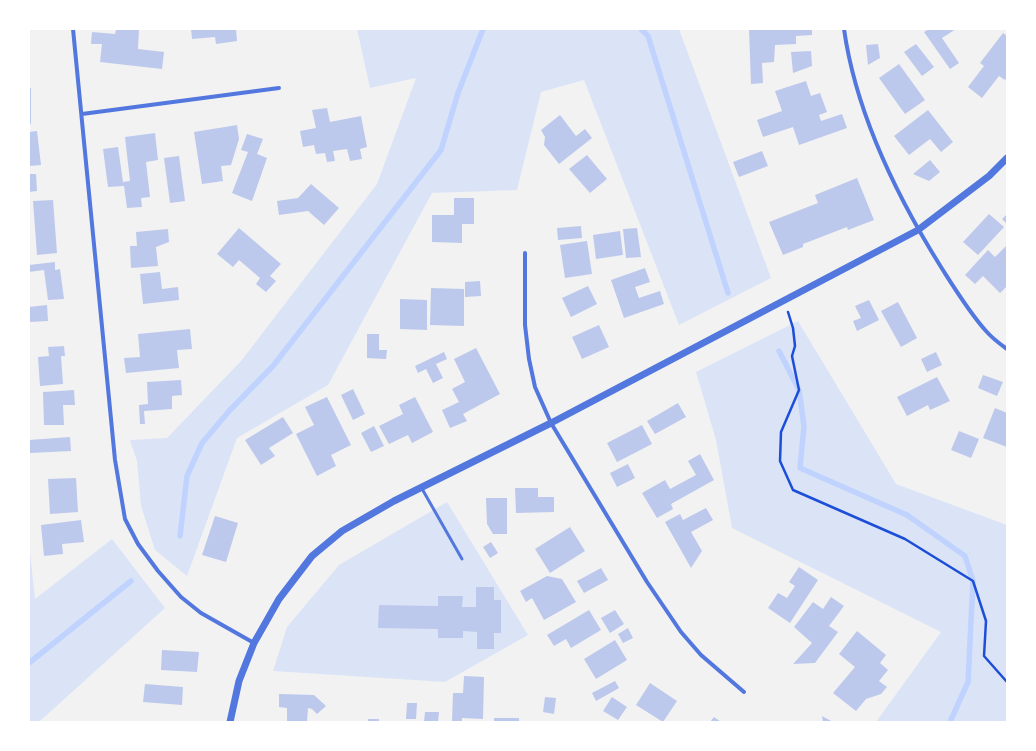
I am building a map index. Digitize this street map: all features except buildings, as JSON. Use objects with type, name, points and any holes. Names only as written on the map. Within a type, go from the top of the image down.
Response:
[{"type":"street","points":[[73,29],[115,460],[125,519],[138,544],[158,571],[181,597],[201,614],[254,642]]},
{"type":"street","points":[[844,29],[852,73],[863,109],[886,166],[918,230],[965,304],[987,333],[1007,349]]},
{"type":"street","points":[[82,114],[279,88]]},
{"type":"street","points":[[230,722],[239,681],[254,642],[280,599],[312,556],[342,531],[394,501],[551,423],[918,230],[977,185],[1007,158]]},
{"type":"street","points":[[525,253],[525,325],[529,359],[535,387],[551,423],[647,582],[681,632],[701,655],[744,692]]},
{"type":"lane","points":[[421,487],[462,559]]},
{"type":"path","points":[[785,300],[793,328],[795,346],[792,356],[799,390],[781,432],[780,461],[793,490],[905,539],[973,581],[986,621],[984,656],[1007,682]]},
{"type":"shaded area","points":[[357,29],[679,29],[771,278],[679,325],[584,80],[541,92],[517,190],[432,193],[328,385],[237,438],[187,576],[155,550],[141,506],[137,461],[130,440],[167,438],[241,361],[377,184],[416,78],[370,88]]},
{"type":"shaded area","points":[[798,321],[896,484],[1007,525],[1007,722],[876,722],[941,632],[732,528],[716,440],[696,372]]},
{"type":"shaded area","points":[[447,502],[528,635],[445,682],[273,671],[287,627],[339,565]]},
{"type":"shaded area","points":[[112,539],[165,608],[39,722],[29,722],[29,543],[35,599]]},
{"type":"waterway","points":[[180,536],[187,476],[202,443],[230,410],[273,366],[441,150],[458,93],[483,29]]},
{"type":"waterway","points":[[641,29],[648,36],[728,293]]},
{"type":"waterway","points":[[779,351],[799,390],[804,426],[800,468],[907,515],[965,556],[973,581],[968,682],[950,722]]},
{"type":"waterway","points":[[29,663],[131,581]]}]
